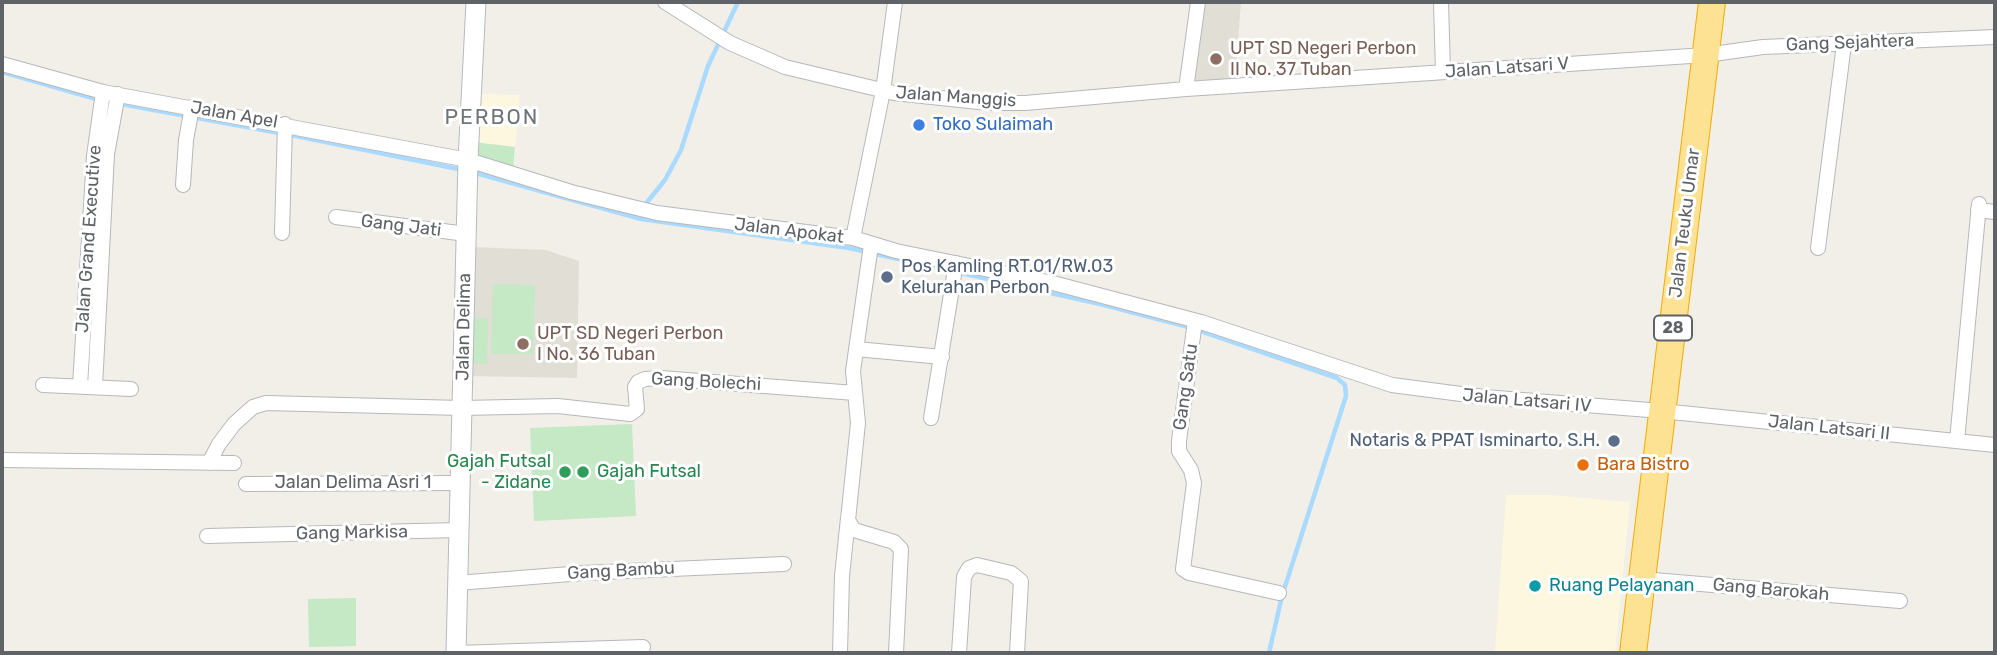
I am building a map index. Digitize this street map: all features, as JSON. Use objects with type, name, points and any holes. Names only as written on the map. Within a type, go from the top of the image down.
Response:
[{"type":"highway","name":"Jalan Teuku Umar","points":[[1633,653],[1712,2]]},
{"type":"street","name":"Jalan Delima","points":[[456,653],[467,168],[475,2]]},
{"type":"street","name":"Jalan Manggis","points":[[665,2],[740,49],[785,67],[883,91],[948,100],[1009,103],[1267,84]]},
{"type":"street","points":[[853,238],[883,91],[895,2]]},
{"type":"street","points":[[1186,89],[1198,2]]},
{"type":"street","points":[[1440,2],[1443,72]]},
{"type":"street","name":"Gang Sejahtera","points":[[1706,55],[1763,47],[1995,37]]},
{"type":"street","points":[[1818,248],[1844,44]]},
{"type":"street","name":"Jalan Latsari V","points":[[1267,84],[1706,55]]},
{"type":"street","name":"Jalan Apel","points":[[2,64],[191,114],[285,124],[467,168]]},
{"type":"street","name":"Jalan Grand Executive","points":[[88,387],[95,248],[94,156],[111,93]]},
{"type":"street","points":[[183,186],[191,114]]},
{"type":"street","points":[[282,233],[285,124]]},
{"type":"street","name":"Jalan Apokat","points":[[467,168],[657,213],[853,238],[869,251],[955,270],[1053,283],[1194,328],[1392,385]]},
{"type":"street","points":[[1957,441],[1978,207],[1995,212]]},
{"type":"street","name":"Gang Jati","points":[[336,217],[466,234]]},
{"type":"street","points":[[840,653],[842,576],[858,433],[853,371],[869,251]]},
{"type":"street","points":[[931,418],[955,270]]},
{"type":"street","name":"Gang Satu","points":[[1194,328],[1178,447],[1194,479],[1183,566],[1185,571],[1279,593]]},
{"type":"street","points":[[856,349],[942,357]]},
{"type":"street","name":"Gang Bolechi","points":[[462,408],[558,406],[630,414],[637,409],[636,384],[649,378],[855,393]]},
{"type":"street","points":[[43,385],[131,389]]},
{"type":"street","name":"Jalan Latsari IV","points":[[1392,385],[1483,397],[1662,411]]},
{"type":"street","points":[[209,463],[233,424],[248,410],[263,403],[462,408]]},
{"type":"street","name":"Jalan Latsari II","points":[[1662,411],[1995,444]]},
{"type":"street","points":[[2,460],[234,463]]},
{"type":"street","name":"Jalan Delima Asri 1","points":[[246,484],[460,483]]},
{"type":"street","points":[[848,517],[854,530],[894,542],[901,549],[895,653]]},
{"type":"street","name":"Gang Markisa","points":[[207,536],[459,530]]},
{"type":"street","name":"Gang Bambu","points":[[457,583],[603,571],[784,564]]},
{"type":"street","points":[[959,653],[964,577],[969,568],[977,565],[1011,573],[1021,581],[1017,653]]},
{"type":"street","name":"Gang Barokah","points":[[1642,579],[1900,601]]},
{"type":"street","points":[[456,653],[643,647]]},
{"type":"shaded area","name":"UPT SD Negeri Perbon II No. 37 Tuban","points":[[1203,2],[1241,2],[1235,82],[1192,83]]},
{"type":"shaded area","points":[[476,94],[520,95],[513,169],[479,158]]},
{"type":"shaded area","name":"UPT SD Negeri Perbon I No. 36 Tuban","points":[[471,247],[546,250],[579,261],[577,378],[468,376]]},
{"type":"shaded area","points":[[1506,495],[1550,495],[1630,502],[1615,653],[1495,652]]},
{"type":"green space","points":[[474,142],[515,147],[513,169],[477,157]]},
{"type":"green space","points":[[493,284],[535,285],[533,354],[491,354]]},
{"type":"green space","points":[[472,318],[488,318],[487,364],[471,363]]},
{"type":"green space","name":"Gajah Futsal","points":[[632,424],[636,516],[534,521],[530,428]]},
{"type":"green space","points":[[356,598],[356,646],[309,647],[308,599]]},
{"type":"waterway","points":[[644,206],[665,180],[681,150],[708,66],[738,2]]},
{"type":"waterway","points":[[2,72],[96,99]]},
{"type":"waterway","points":[[121,104],[279,133]]},
{"type":"waterway","points":[[291,135],[463,170]]},
{"type":"waterway","points":[[472,172],[641,219],[849,248],[1100,304],[1192,328],[1337,378],[1345,385],[1346,396],[1282,596],[1269,653]]},
{"type":"place","name":"UPT SD Negeri Perbon II No. 37 Tuban","points":[[1216,59]]},
{"type":"place","name":"Toko Sulaimah","points":[[919,125]]},
{"type":"place","name":"Pos Kamling RT.01/RW.03 Kelurahan Perbon","points":[[887,277]]},
{"type":"place","name":"UPT SD Negeri Perbon I No. 36 Tuban","points":[[523,344]]},
{"type":"place","name":"Notaris & PPAT Isminarto, S.H.","points":[[1614,441]]},
{"type":"place","name":"Bara Bistro","points":[[1583,465]]},
{"type":"place","name":"Gajah Futsal - Zidane","points":[[565,472]]},
{"type":"place","name":"Gajah Futsal","points":[[583,472]]},
{"type":"place","name":"Ruang Pelayanan","points":[[1535,586]]},
{"type":"district","name":"PERBON","points":[[492,118]]}]
